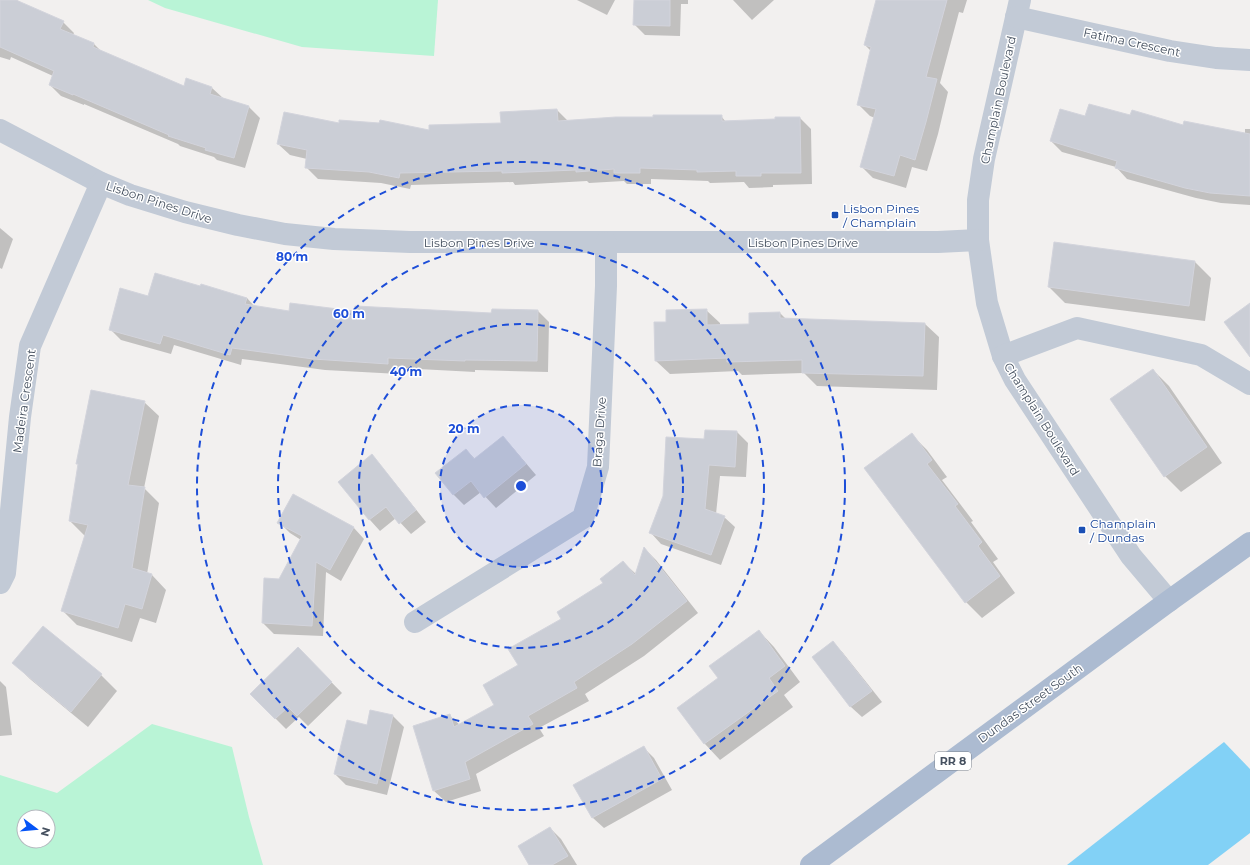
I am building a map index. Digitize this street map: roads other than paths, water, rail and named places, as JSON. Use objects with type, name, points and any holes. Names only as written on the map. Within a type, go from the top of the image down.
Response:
[{"type":"main road","name":"Dundas Street South","points":[[812,865],[1169,601],[1250,543]]},
{"type":"street","name":"Fatima Crescent","points":[[1018,8],[1170,52],[1216,58],[1250,60]]},
{"type":"street","name":"Champlain Boulevard","points":[[1018,8],[984,159],[978,200],[978,240],[987,303],[1003,356],[1015,380],[1131,556],[1169,601]]},
{"type":"street","name":"Lisbon Pines Drive","points":[[0,130],[101,183],[130,195],[238,226],[286,234],[334,239],[402,241],[606,243],[938,242],[978,240]]},
{"type":"street","name":"Madeira Crescent","points":[[0,583],[6,573],[20,417],[30,346],[101,183]]},
{"type":"street","name":"Braga Drive","points":[[415,622],[583,518],[598,467],[606,286],[606,243]]},
{"type":"street","points":[[1003,356],[1077,328],[1201,355],[1250,384]]},
{"type":"water","points":[[1224,742],[1250,769],[1250,833],[1208,865],[1067,865]]},
{"type":"place","name":"Lisbon Pines / Champlain","points":[[835,215]]},
{"type":"place","name":"Champlain / Dundas","points":[[1082,530]]}]
